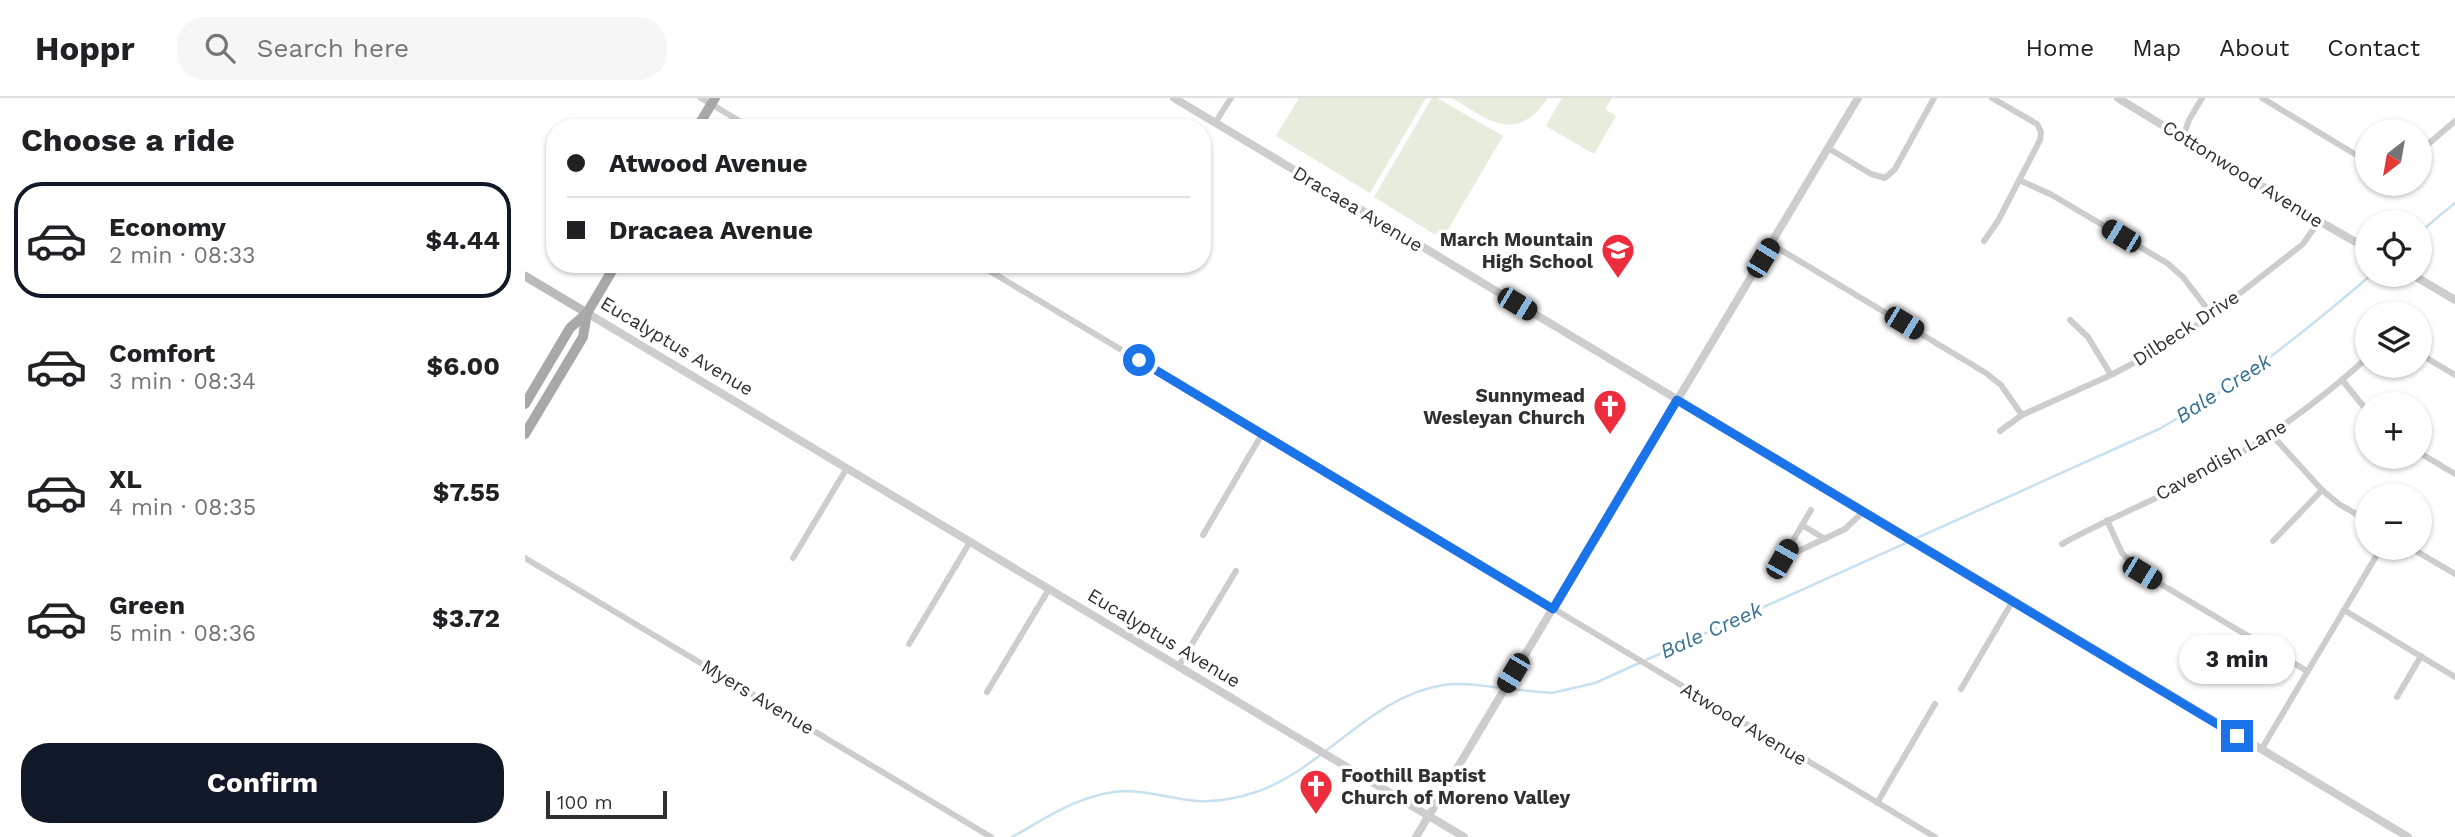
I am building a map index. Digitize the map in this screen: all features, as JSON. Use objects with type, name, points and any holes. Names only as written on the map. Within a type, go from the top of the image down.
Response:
[{"type":"main road","points":[[701,119],[709,100]]},
{"type":"main road","points":[[525,404],[570,328],[587,313],[611,273]]},
{"type":"main road","name":"Eucalyptus Avenue","points":[[525,276],[587,313]]},
{"type":"main road","points":[[525,434],[583,337],[587,313]]},
{"type":"street","name":"Dracaea Avenue","points":[[1174,98],[1208,119]]},
{"type":"street","points":[[1215,123],[1231,98]]},
{"type":"street","points":[[1416,837],[1858,98]]},
{"type":"street","points":[[1828,149],[1871,174],[1885,178],[1895,169],[1934,98]]},
{"type":"street","points":[[1984,241],[1998,221],[2040,140],[2041,132],[2037,124],[1993,98]]},
{"type":"street","name":"Cottonwood Avenue","points":[[2118,98],[2355,241]]},
{"type":"street","points":[[2183,137],[2202,98]]},
{"type":"street","points":[[2262,98],[2355,154]]},
{"type":"street","points":[[709,100],[738,119]]},
{"type":"street","name":"Dracaea Avenue","points":[[1211,121],[2408,837]]},
{"type":"street","points":[[2433,140],[2455,121]]},
{"type":"street","points":[[2019,180],[2052,195],[2167,263],[2183,277],[2212,316]]},
{"type":"street","name":"Dilbeck Drive","points":[[2000,431],[2022,415],[2162,348],[2212,316],[2304,244],[2319,221]]},
{"type":"street","points":[[1771,244],[1986,373],[2001,385],[2022,415]]},
{"type":"street","name":"Atwood Avenue","points":[[993,273],[1935,837]]},
{"type":"street","points":[[2432,286],[2455,300]]},
{"type":"street","name":"Eucalyptus Avenue","points":[[587,313],[1464,837]]},
{"type":"street","points":[[2070,320],[2088,337],[2111,374]]},
{"type":"street","points":[[2432,361],[2455,375]]},
{"type":"street","name":"Cavendish Lane","points":[[2062,544],[2185,484],[2271,434],[2306,411],[2355,369]]},
{"type":"street","points":[[2343,381],[2355,396]]},
{"type":"street","points":[[1203,535],[1262,434]]},
{"type":"street","points":[[2271,434],[2322,490],[2355,513]]},
{"type":"street","points":[[2432,460],[2455,474]]},
{"type":"street","points":[[793,558],[847,468]]},
{"type":"street","points":[[2273,541],[2322,490]]},
{"type":"street","points":[[1772,574],[1811,510]]},
{"type":"street","points":[[1782,559],[1845,529],[1864,511]]},
{"type":"street","points":[[2107,520],[2122,553],[2142,573],[2307,671]]},
{"type":"street","points":[[1802,525],[1825,538]]},
{"type":"street","points":[[909,644],[970,542]]},
{"type":"street","name":"Myers Avenue","points":[[525,558],[989,835]]},
{"type":"street","points":[[2260,750],[2374,560]]},
{"type":"street","points":[[2431,560],[2455,574]]},
{"type":"street","points":[[1178,667],[1236,570]]},
{"type":"street","points":[[987,692],[1049,589]]},
{"type":"street","points":[[1961,689],[2012,602]]},
{"type":"street","points":[[2344,610],[2455,677]]},
{"type":"street","points":[[2397,697],[2421,656]]},
{"type":"street","points":[[1877,803],[1935,704]]},
{"type":"green space","points":[[1299,98],[1426,98],[1370,193],[1276,136]]},
{"type":"green space","points":[[1432,98],[1437,98],[1503,136],[1447,231],[1434,234],[1374,197]]},
{"type":"green space","points":[[1452,98],[1548,98],[1525,121],[1502,124]]},
{"type":"green space","points":[[1562,98],[1612,98],[1605,109],[1616,116],[1594,154],[1546,126]]},
{"type":"waterway","name":"Bale Creek","points":[[2432,222],[2455,203]]},
{"type":"waterway","name":"Bale Creek","points":[[1509,689],[1552,693],[1595,683],[2159,429],[2216,395],[2269,358],[2357,287]]},
{"type":"waterway","name":"Bale Creek","points":[[1012,837],[1066,807],[1109,793],[1133,791],[1205,801],[1256,792],[1304,767],[1370,718],[1417,692],[1451,684],[1502,688]]},
{"type":"place","name":"March Mountain High School","points":[[1618,280]]},
{"type":"place","name":"Sunnymead Wesleyan Church","points":[[1610,436]]},
{"type":"place","name":"Foothill Baptist Church of Moreno Valley","points":[[1316,816]]},
{"type":"route","points":[[1139,360],[1553,609],[1677,400],[2237,736]]}]
